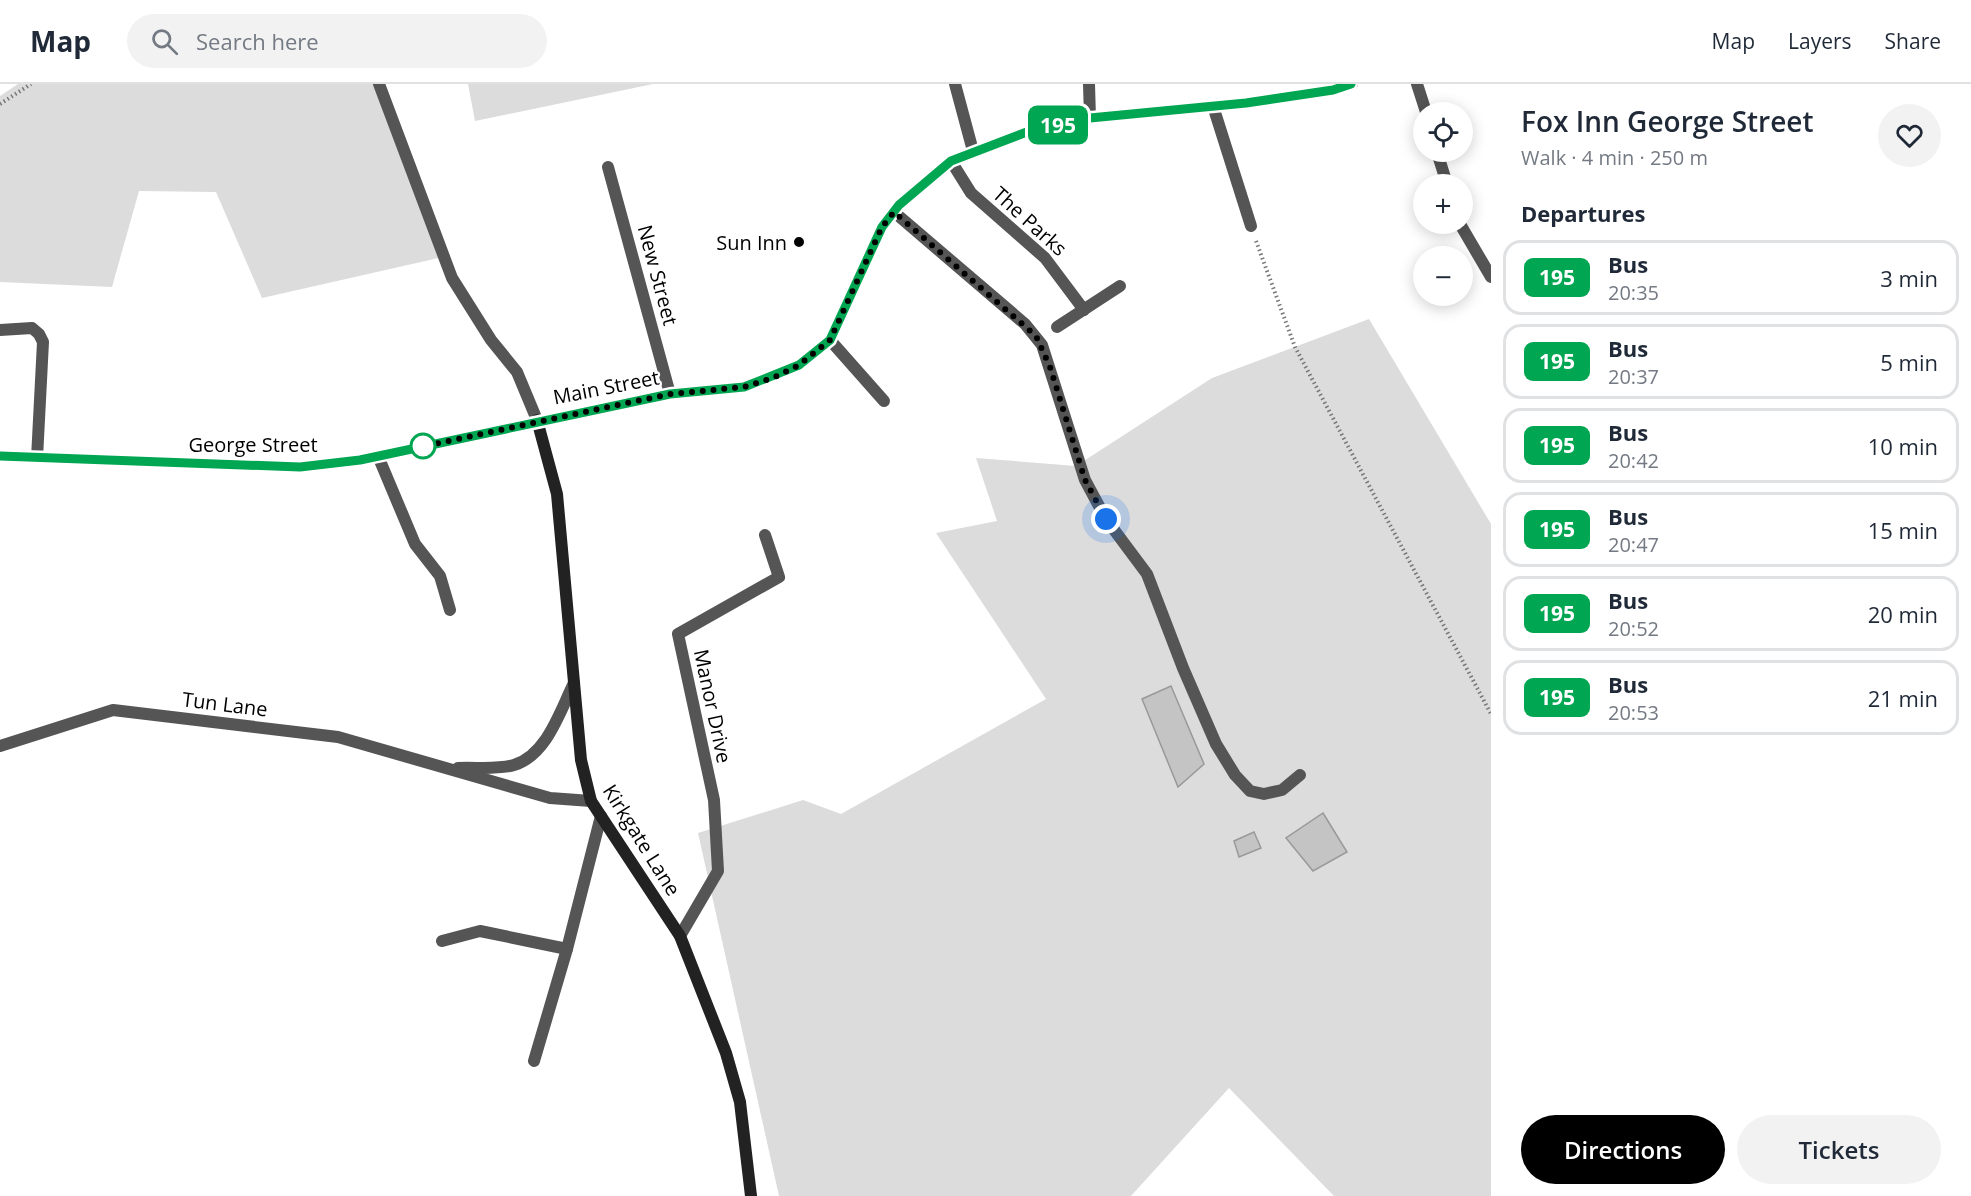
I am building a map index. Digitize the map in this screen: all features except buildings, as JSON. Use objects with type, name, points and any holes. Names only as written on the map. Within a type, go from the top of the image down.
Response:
[{"type":"street","points":[[379,84],[452,278],[491,340],[517,372],[537,420]]},
{"type":"street","points":[[956,84],[973,151]]},
{"type":"street","points":[[1089,84],[1090,118]]},
{"type":"street","name":"Main Street","points":[[537,420],[670,394],[744,387],[799,365],[830,340],[882,227],[894,212],[919,186],[951,161],[973,151],[1032,130],[1090,118],[1213,106],[1333,90],[1352,84]]},
{"type":"street","points":[[1417,84],[1423,102]]},
{"type":"street","points":[[1213,106],[1251,226]]},
{"type":"street","name":"The Parks","points":[[951,161],[971,193],[1045,258],[1084,310]]},
{"type":"street","name":"New Street","points":[[608,167],[670,394]]},
{"type":"street","points":[[894,212],[1025,324],[1042,345],[1085,480],[1106,519],[1147,574],[1183,668],[1216,744],[1235,775],[1250,791],[1264,795],[1282,790],[1300,775]]},
{"type":"street","points":[[1466,234],[1491,277]]},
{"type":"street","points":[[1057,327],[1120,286]]},
{"type":"street","points":[[0,330],[32,328],[43,342],[37,458]]},
{"type":"street","points":[[830,340],[884,401]]},
{"type":"street","name":"George Street","points":[[0,456],[300,467],[378,456],[537,420]]},
{"type":"street","name":"Kirkgate Lane","points":[[537,420],[557,494],[580,760],[591,801],[680,936],[726,1053],[740,1102],[751,1196]]},
{"type":"street","points":[[378,456],[415,544],[440,576],[450,610]]},
{"type":"street","name":"Manor Drive","points":[[680,936],[718,871],[714,800],[678,634],[779,577],[765,535]]},
{"type":"street","name":"Tun Lane","points":[[447,768],[514,765],[534,754],[547,736],[574,683]]},
{"type":"street","name":"Tun Lane","points":[[0,746],[113,710],[338,737],[550,798],[591,801]]},
{"type":"street","points":[[534,1061],[567,949],[601,816]]},
{"type":"street","points":[[442,941],[480,931],[567,949]]},
{"type":"path","points":[[0,104],[31,84]]},
{"type":"path","points":[[1251,226],[1295,347],[1491,714]]},
{"type":"shaded area","points":[[18,84],[383,84],[443,257],[262,298],[216,192],[139,191],[112,287],[0,282],[0,96]]},
{"type":"shaded area","points":[[468,84],[653,84],[475,121]]},
{"type":"shaded area","points":[[1369,319],[1491,524],[1491,1196],[1334,1196],[1229,1088],[1131,1196],[779,1196],[698,833],[803,800],[841,814],[1046,699],[936,533],[997,521],[976,458],[1076,466],[1212,378]]},
{"type":"bus line","name":"195","points":[[0,456],[300,467],[360,460],[537,420],[670,394],[744,387],[773,378],[799,365],[830,340],[843,317],[882,227],[899,205],[951,161],[1032,130],[1090,118],[1246,103],[1333,90],[1351,84]]},
{"type":"place","name":"Sun Inn","points":[[799,242]]},
{"type":"route","points":[[423,446],[420,447],[537,420],[670,394],[744,387],[773,378],[799,365],[830,340],[843,317],[882,227],[894,212],[951,264],[1025,324],[1036,336],[1050,367],[1085,480],[1106,519]]}]
